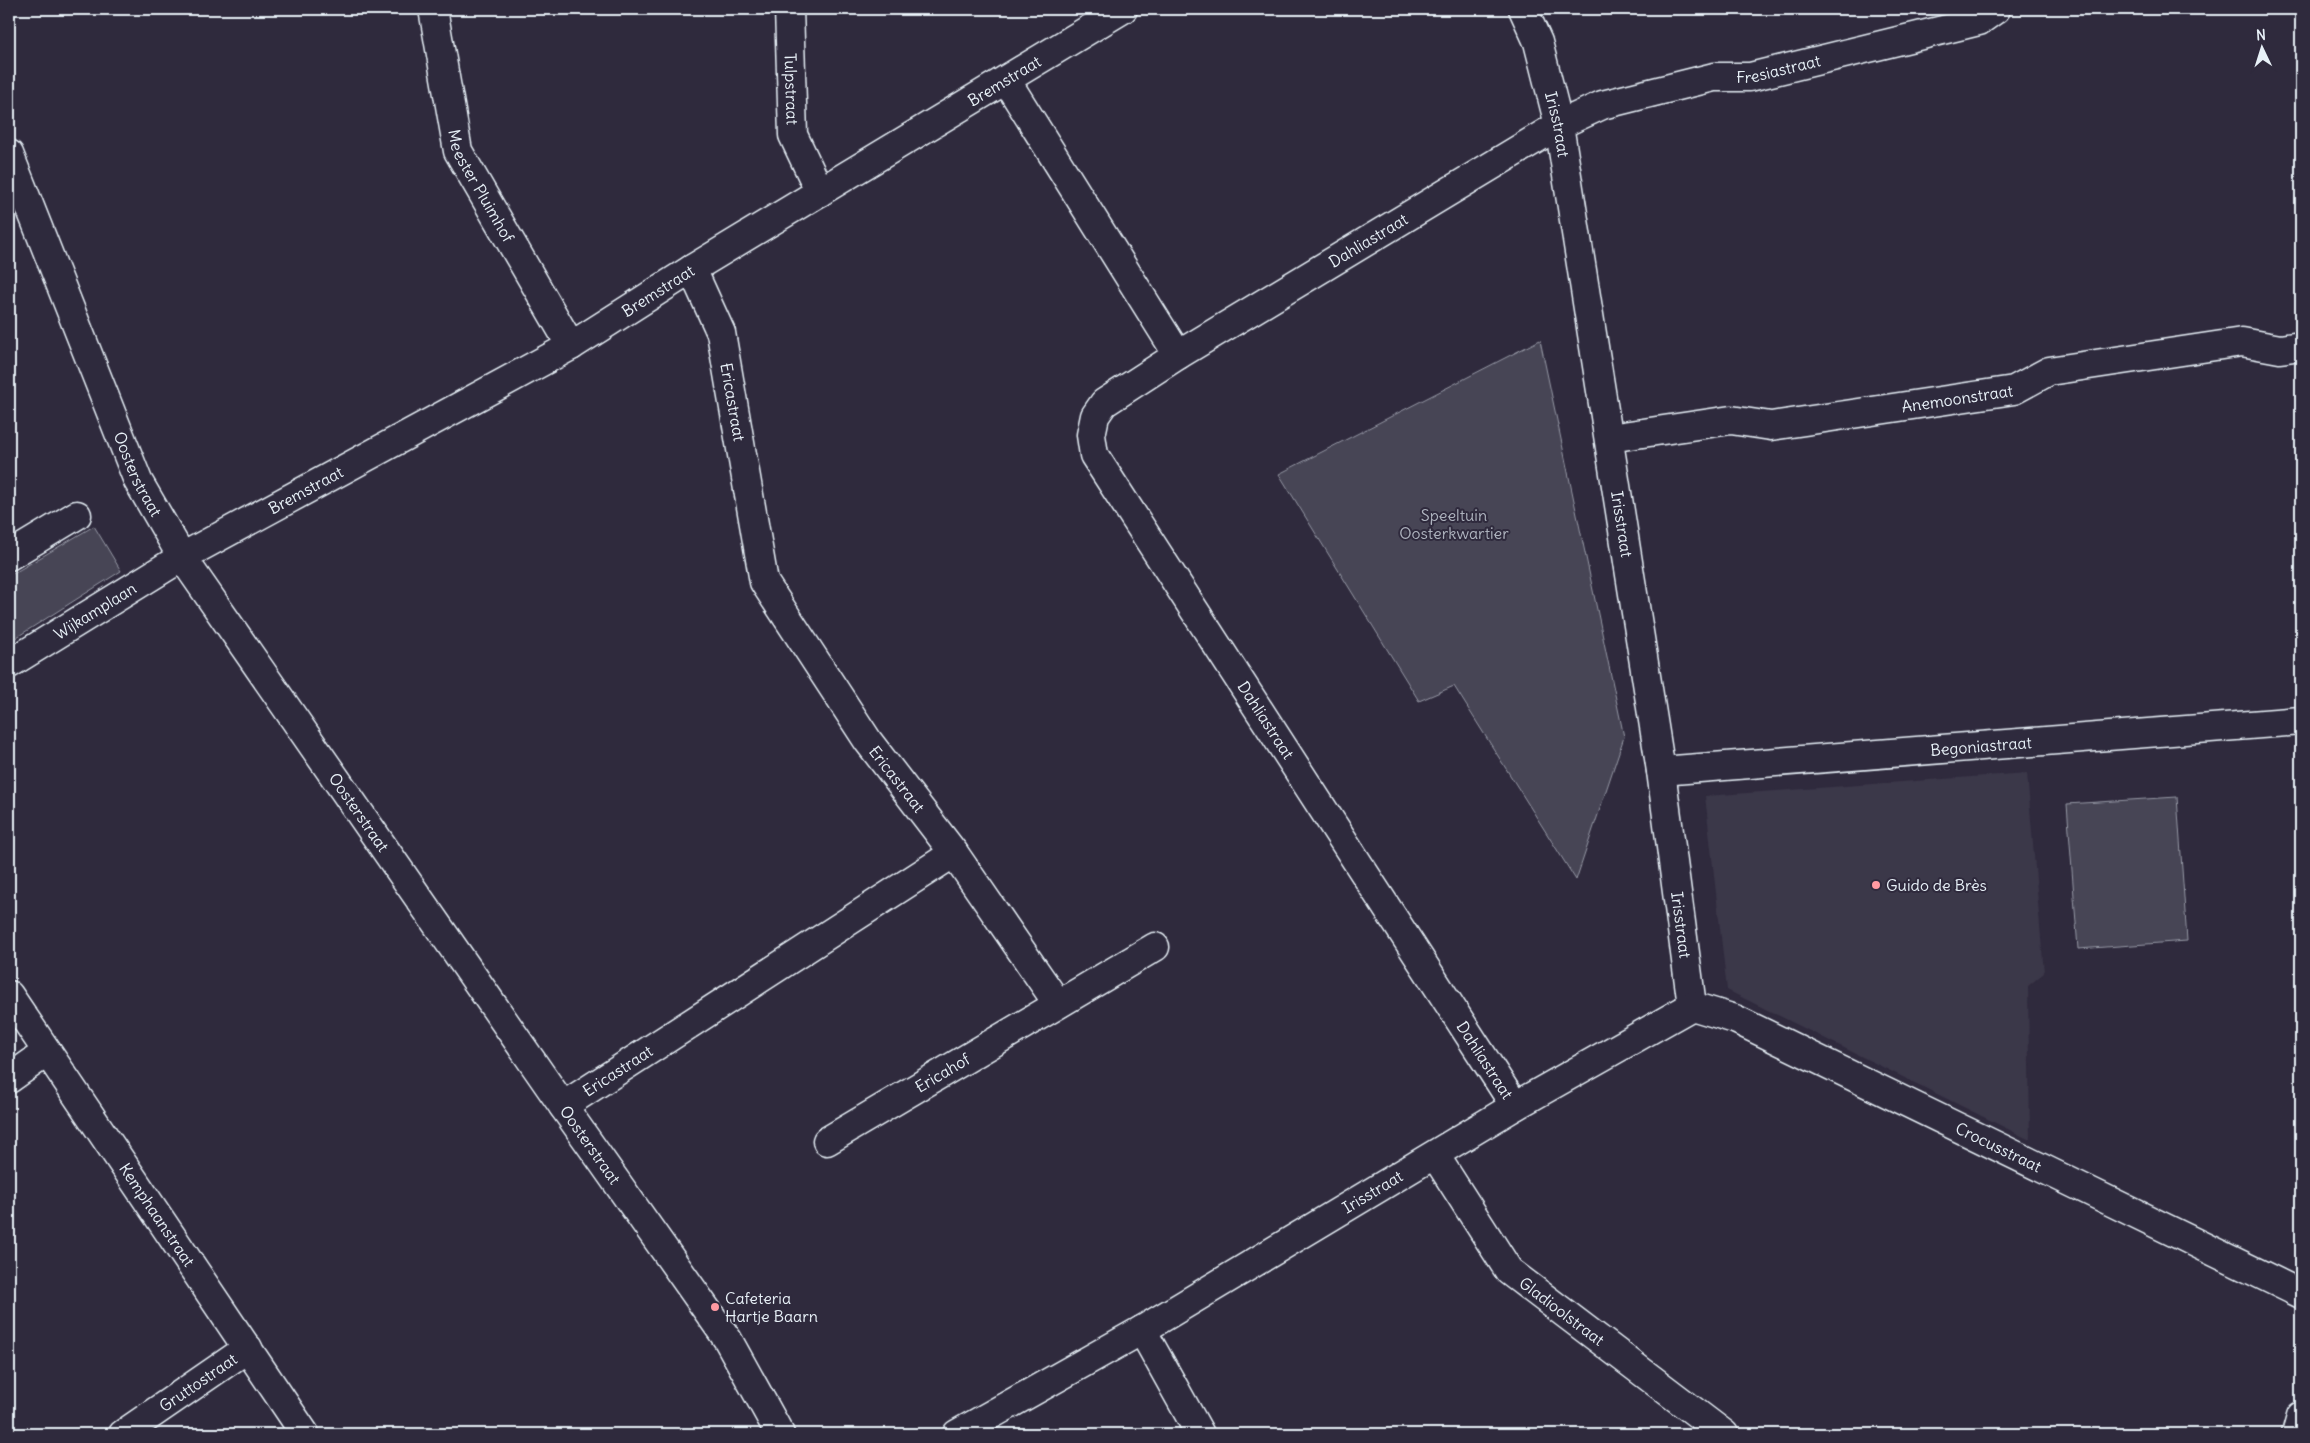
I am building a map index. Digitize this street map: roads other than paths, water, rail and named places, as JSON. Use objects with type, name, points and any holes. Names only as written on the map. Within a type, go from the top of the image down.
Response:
[{"type":"street","name":"Meester Pluimhof","points":[[433,9],[458,151],[571,346]]},
{"type":"street","name":"Tulpstraat","points":[[789,9],[793,135],[820,192]]},
{"type":"street","name":"Bremstraat","points":[[182,557],[571,346],[692,269],[1123,9]]},
{"type":"street","name":"Irisstraat","points":[[957,1434],[1142,1330],[1435,1156],[1515,1106],[1692,1006],[1660,771],[1559,125],[1538,42],[1523,9]]},
{"type":"street","name":"Fresiastraat","points":[[1559,125],[1602,105],[1714,77],[1750,77],[1979,21],[1996,9]]},
{"type":"street","points":[[1006,80],[1178,355]]},
{"type":"street","name":"Dahliastraat","points":[[1515,1106],[1094,454],[1091,435],[1095,416],[1104,403],[1178,355],[1559,125]]},
{"type":"street","name":"Oosterstraat","points":[[9,154],[138,481],[182,557],[562,1106],[728,1340],[780,1434]]},
{"type":"street","name":"Ericastraat","points":[[562,1106],[954,853],[868,741],[764,582],[720,333],[692,269]]},
{"type":"street","name":"Anemoonstraat","points":[[1609,438],[1731,420],[1772,426],[2014,390],[2049,371],[2242,342],[2280,349],[2301,346]]},
{"type":"street","points":[[9,556],[77,515]]},
{"type":"street","name":"Wijkamplaan","points":[[9,664],[182,557]]},
{"type":"street","name":"Begoniastraat","points":[[1660,771],[2301,721]]},
{"type":"street","points":[[954,853],[1058,1004]]},
{"type":"street","name":"Ericahof","points":[[827,1141],[1155,946]]},
{"type":"street","name":"Kemphaanstraat","points":[[9,995],[305,1434]]},
{"type":"street","name":"Crocusstraat","points":[[1692,1006],[1735,1018],[2301,1294]]},
{"type":"street","points":[[9,1079],[47,1052]]},
{"type":"street","name":"Gladioolstraat","points":[[1435,1156],[1509,1271],[1724,1434]]},
{"type":"street","points":[[1142,1330],[1200,1434]]},
{"type":"street","name":"Gruttostraat","points":[[123,1434],[248,1348]]},
{"type":"street","points":[[2296,1434],[2301,1416]]},
{"type":"place","name":"Guido de Brès","points":[[1876,885]]},
{"type":"place","name":"Cafeteria Hartje Baarn","points":[[715,1307]]},
{"type":"park label","name":"Speeltuin Oosterkwartier","points":[[1454,524]]}]
